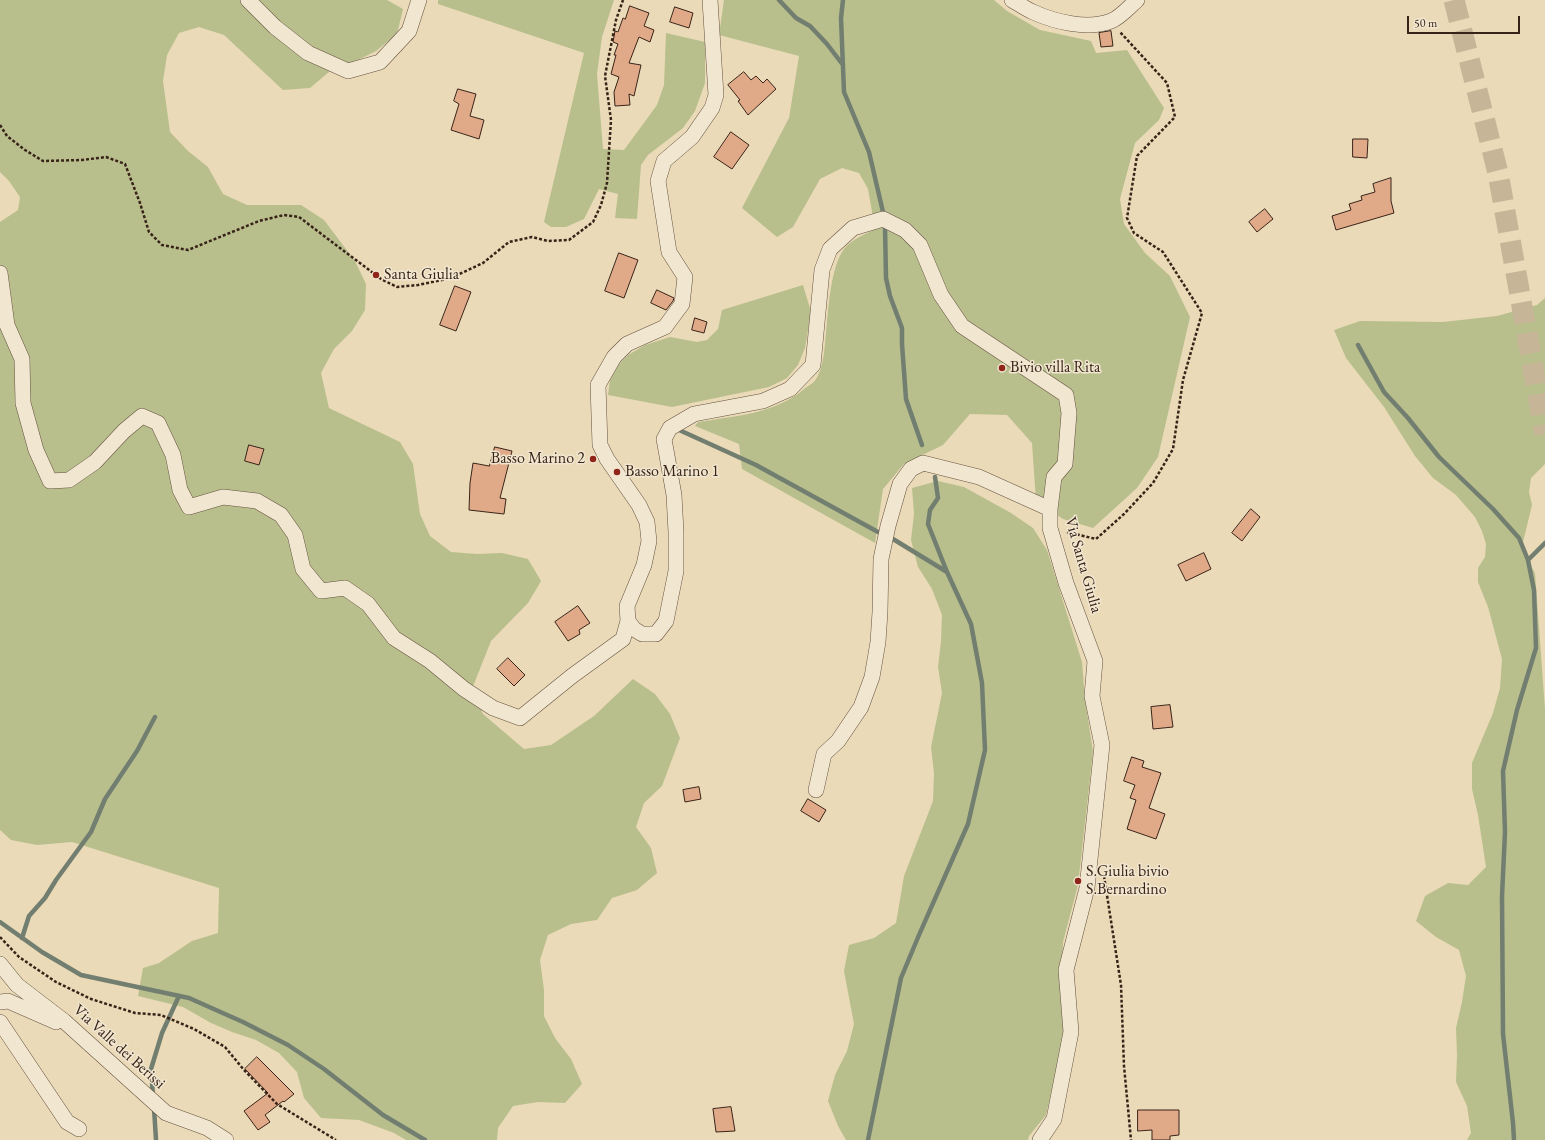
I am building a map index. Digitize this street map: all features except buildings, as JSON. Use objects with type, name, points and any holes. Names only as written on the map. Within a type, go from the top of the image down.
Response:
[{"type":"street","points":[[248,0],[275,26],[308,53],[348,71],[380,62],[409,31],[418,0]]},
{"type":"street","points":[[0,273],[7,325],[22,359],[24,403],[36,450],[50,481],[69,480],[95,462],[124,430],[142,416],[158,423],[173,455],[180,490],[189,507],[223,497],[257,501],[281,515],[295,535],[303,569],[321,591],[345,588],[368,604],[394,638],[430,661],[464,689],[493,708],[520,718],[572,676],[623,639],[628,621],[627,606],[644,565],[649,541],[647,522],[639,506],[607,459],[600,445],[598,385],[614,357],[626,344],[665,327],[682,304],[685,277],[669,252],[658,182],[664,161],[692,137],[712,108],[716,95],[710,0]]},
{"type":"street","points":[[1012,0],[1033,12],[1069,24],[1095,24],[1110,21],[1137,0]]},
{"type":"street","points":[[1023,0],[1033,12]]},
{"type":"street","name":"Via Santa Giulia","points":[[628,621],[634,629],[642,634],[656,634],[666,621],[676,571],[674,495],[664,439],[670,428],[694,414],[763,401],[790,389],[813,365],[822,270],[830,249],[853,228],[883,219],[905,230],[920,245],[941,294],[962,326],[1066,395],[1069,413],[1065,464],[1054,477],[1050,509],[1050,528],[1066,583],[1095,661],[1092,696],[1102,745],[1087,888],[1066,970],[1071,1032],[1054,1119],[1040,1140]]},
{"type":"street","points":[[816,790],[824,754],[838,741],[861,707],[872,677],[878,642],[881,559],[888,526],[900,484],[911,469],[923,463],[979,477],[1050,509]]},
{"type":"street","name":"Via Valle dei Berissi","points":[[0,964],[17,985],[75,1031],[166,1113],[207,1128],[226,1140]]},
{"type":"street","points":[[0,1002],[8,1001],[75,1031]]},
{"type":"street","points":[[0,1022],[67,1122],[79,1129]]},
{"type":"path","points":[[0,125],[7,136],[25,150],[43,161],[82,160],[106,157],[125,164],[149,232],[162,245],[188,250],[258,221],[284,215],[299,217],[380,279],[397,287],[418,285],[451,278],[483,263],[509,242],[532,237],[548,241],[569,240],[593,222],[601,205],[607,183],[611,120],[605,76],[616,20],[623,0]]},
{"type":"path","points":[[1050,528],[1096,539],[1124,514],[1153,483],[1173,449],[1183,380],[1202,313],[1163,252],[1134,233],[1127,218],[1137,156],[1175,117],[1167,83],[1110,21]]},
{"type":"path","points":[[1103,868],[1121,986],[1124,1066],[1130,1140]]},
{"type":"path","points":[[0,937],[19,957],[56,982],[91,998],[135,1013],[161,1015],[194,1029],[225,1047],[244,1070],[277,1104],[336,1140]]},
{"type":"green space","points":[[0,0],[387,0],[403,9],[397,34],[376,51],[329,72],[310,88],[283,90],[224,35],[199,27],[179,33],[167,55],[163,81],[170,132],[188,151],[208,167],[223,194],[247,205],[301,205],[324,220],[355,261],[366,284],[365,310],[352,331],[334,349],[321,373],[329,408],[400,442],[413,464],[420,514],[430,536],[451,552],[477,554],[502,553],[528,559],[541,581],[528,603],[491,641],[472,689],[483,714],[524,749],[551,745],[594,716],[633,679],[655,694],[670,714],[680,738],[662,786],[644,803],[636,827],[651,848],[657,873],[637,890],[612,898],[597,920],[571,924],[548,935],[540,960],[544,990],[544,1016],[555,1038],[571,1059],[582,1084],[565,1103],[538,1102],[513,1106],[498,1128],[497,1140],[406,1140],[394,1133],[359,1120],[321,1118],[304,1098],[297,1072],[279,1053],[256,1040],[211,1023],[183,1007],[138,996],[143,968],[159,963],[192,941],[218,933],[219,888],[72,842],[37,845],[11,840],[0,830],[0,222],[18,210],[20,197],[9,181],[0,172]]},
{"type":"green space","points":[[438,0],[614,0],[602,37],[597,74],[603,149],[624,150],[657,105],[664,85],[666,33],[705,42],[705,83],[695,111],[683,128],[648,155],[641,165],[637,219],[615,218],[618,194],[599,189],[584,219],[566,227],[551,227],[544,222],[584,53],[438,4]]},
{"type":"green space","points":[[724,0],[994,0],[1007,11],[1040,30],[1091,41],[1096,53],[1127,50],[1164,108],[1159,120],[1135,143],[1120,199],[1124,224],[1145,253],[1170,276],[1190,317],[1158,457],[1137,488],[1093,528],[1063,519],[1036,501],[1032,443],[1007,415],[970,414],[943,445],[904,464],[883,489],[875,543],[742,469],[739,444],[695,426],[698,422],[740,416],[767,409],[793,397],[814,382],[820,372],[825,348],[832,281],[839,258],[844,249],[850,243],[875,229],[868,189],[859,173],[842,168],[820,179],[793,227],[777,237],[742,208],[789,118],[799,56],[719,35]]},
{"type":"green space","points":[[803,285],[811,312],[805,348],[798,365],[787,378],[769,387],[672,407],[608,395],[610,380],[619,364],[628,355],[645,345],[670,337],[697,342],[707,340],[718,329],[722,310]]},
{"type":"green space","points":[[1545,298],[1545,464],[1531,478],[1529,492],[1532,505],[1523,542],[1528,561],[1535,573],[1545,709],[1545,1140],[1467,1140],[1471,1133],[1467,1106],[1456,1082],[1456,1028],[1466,976],[1459,950],[1436,937],[1416,921],[1425,896],[1448,883],[1468,885],[1486,867],[1478,815],[1472,789],[1472,763],[1493,713],[1500,688],[1502,659],[1488,607],[1478,582],[1478,568],[1485,557],[1486,544],[1482,531],[1475,517],[1456,495],[1433,478],[1415,456],[1384,407],[1346,358],[1334,330],[1360,321],[1443,322],[1497,316],[1537,305]]},
{"type":"green space","points":[[938,481],[964,487],[1011,513],[1033,528],[1047,550],[1082,662],[1085,699],[1093,752],[1078,885],[1063,942],[1062,977],[1064,1025],[1062,1045],[1046,1115],[1029,1136],[1028,1140],[846,1140],[838,1126],[828,1101],[835,1075],[847,1051],[854,1024],[844,971],[849,945],[874,938],[896,923],[904,876],[933,801],[934,773],[931,747],[942,693],[938,667],[942,615],[932,589],[918,567],[911,540],[914,514],[912,488]]},
{"type":"waterway","points":[[779,0],[796,18],[810,26],[827,44],[843,65]]},
{"type":"waterway","points":[[843,0],[841,18],[844,92],[869,152],[883,212]]},
{"type":"waterway","points":[[885,226],[886,278],[890,296],[902,328],[906,399],[922,445]]},
{"type":"waterway","points":[[1358,345],[1384,392],[1408,418],[1439,457],[1493,509],[1519,538],[1528,560],[1534,590],[1536,648],[1517,710],[1503,771],[1505,832],[1502,896],[1503,1034],[1514,1140]]},
{"type":"waterway","points":[[677,429],[756,465],[878,532]]},
{"type":"waterway","points":[[868,1140],[901,978],[968,824],[985,750],[982,683],[971,624],[947,572],[928,524],[930,510],[938,498],[935,477]]},
{"type":"waterway","points":[[893,539],[947,572]]},
{"type":"waterway","points":[[1528,560],[1545,543]]},
{"type":"waterway","points":[[22,938],[29,916],[45,898],[56,880],[91,832],[105,799],[137,751],[155,717]]},
{"type":"waterway","points":[[0,922],[42,952],[81,975],[189,998],[243,1022],[288,1045],[324,1069],[383,1115],[425,1140]]},
{"type":"waterway","points":[[153,1096],[151,1069],[162,1033],[179,996]]},
{"type":"waterway","points":[[154,1108],[156,1140]]},
{"type":"tunnel","points":[[1454,0],[1498,173],[1545,434]]},
{"type":"place","name":"Santa Giulia","points":[[376,275]]},
{"type":"place","name":"Bivio villa Rita","points":[[1002,368]]},
{"type":"place","name":"Basso Marino 2","points":[[593,459]]},
{"type":"place","name":"Basso Marino 1","points":[[617,472]]},
{"type":"place","name":"S.Giulia bivio S.Bernardino","points":[[1078,881]]}]
